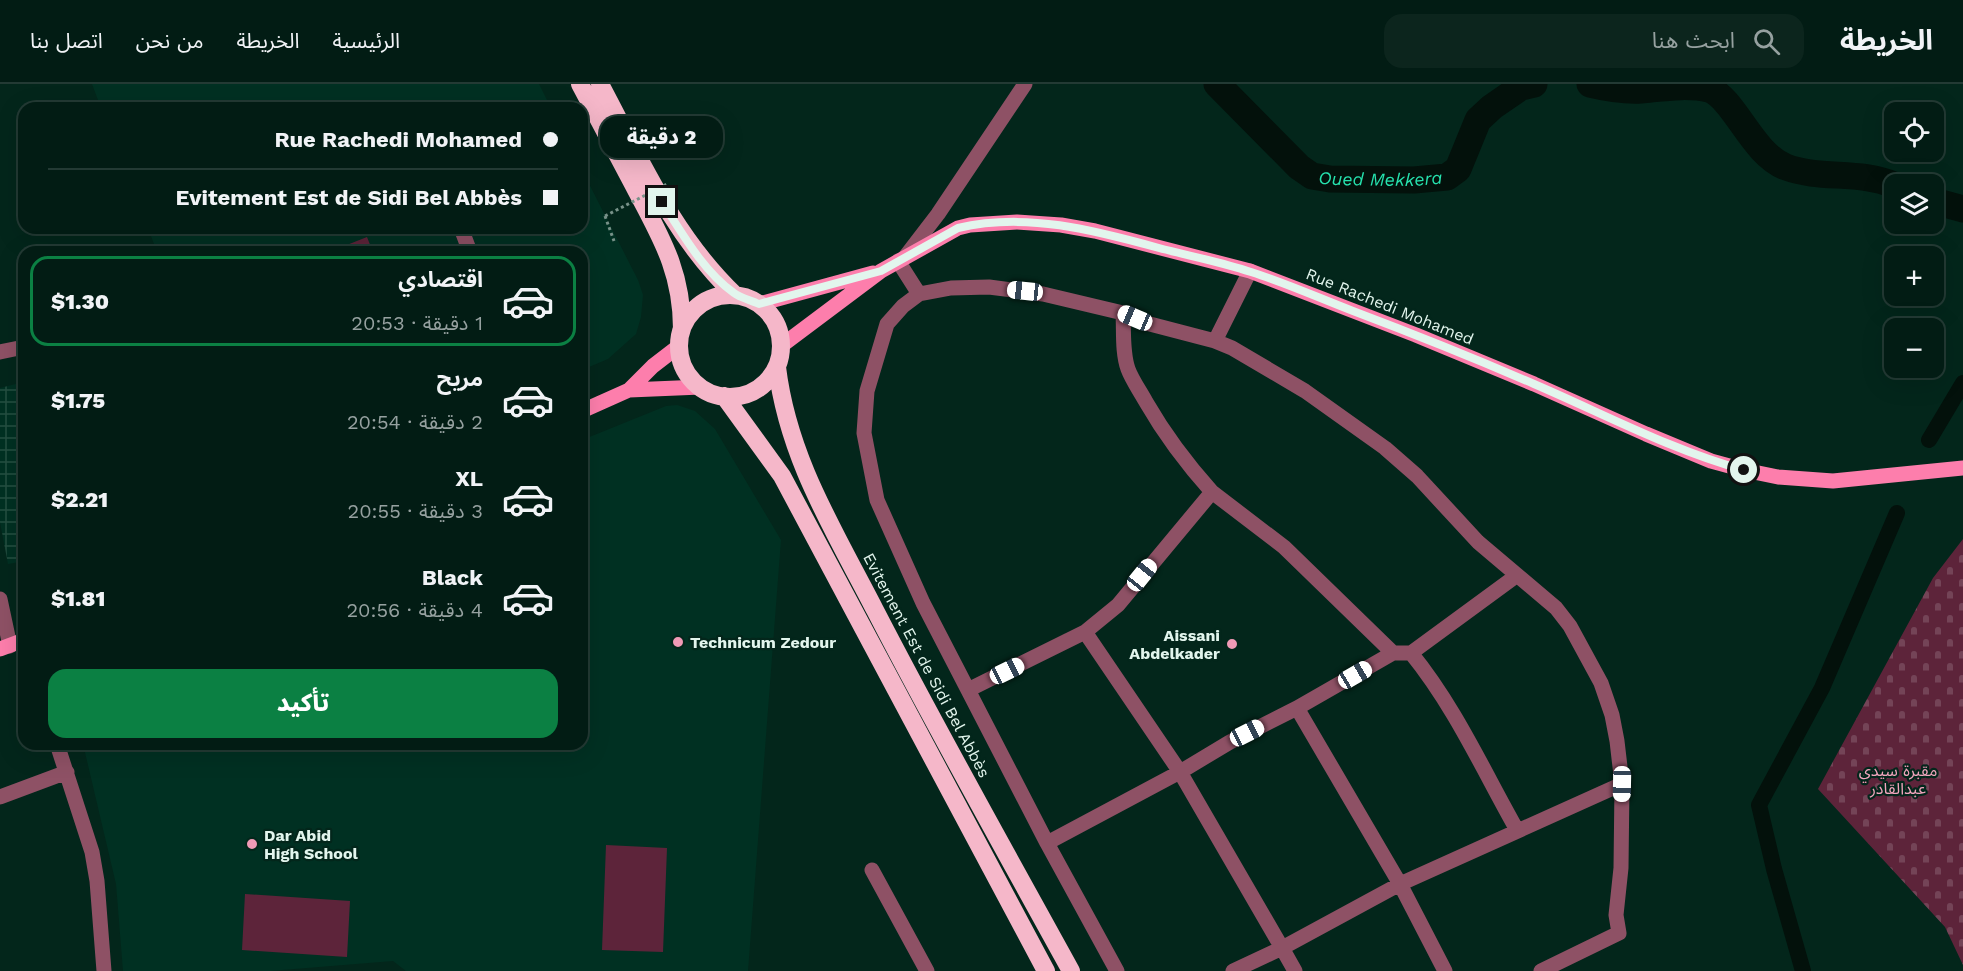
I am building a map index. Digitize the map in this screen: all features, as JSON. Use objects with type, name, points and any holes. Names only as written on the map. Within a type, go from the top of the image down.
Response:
[{"type":"highway","points":[[580,84],[659,234],[673,266],[681,294],[681,338],[684,366],[689,375],[700,387],[724,396],[743,394],[760,387],[777,367],[782,346],[778,327],[773,318],[759,304],[735,295],[724,295],[703,303],[694,310],[681,338]]},
{"type":"highway","points":[[600,84],[662,202],[709,270],[735,295]]},
{"type":"highway","name":"Evitement Est de Sidi Bel Abbès","points":[[777,367],[786,423],[804,472],[894,646],[1071,971]]},
{"type":"highway","points":[[724,396],[782,476],[1046,971]]},
{"type":"main road","name":"Rue Rachedi Mohamed","points":[[881,271],[958,228],[970,225],[1017,222],[1061,225],[1095,231],[1250,272],[1416,335],[1711,461],[1778,477],[1833,481],[1962,468]]},
{"type":"main road","points":[[759,304],[881,271]]},
{"type":"main road","points":[[782,346],[881,271]]},
{"type":"main road","points":[[588,408],[629,390],[681,338]]},
{"type":"main road","points":[[629,390],[700,387]]},
{"type":"street","points":[[919,294],[902,259],[938,214],[1025,84]]},
{"type":"street","points":[[1215,341],[1250,272]]},
{"type":"street","points":[[1117,971],[1047,843],[923,603],[877,500],[864,433],[867,391],[887,324],[903,306],[919,294],[951,288],[989,287],[1043,294],[1123,313],[1232,348],[1305,391],[1385,448],[1417,476],[1478,542],[1556,608],[1584,650],[1612,715],[1622,784],[1621,868],[1616,915],[1619,933],[1541,971]]},
{"type":"street","points":[[1123,313],[1128,369],[1182,459],[1212,492],[1284,548],[1393,653]]},
{"type":"street","points":[[0,352],[18,348]]},
{"type":"street","points":[[968,690],[1085,632],[1118,605],[1212,492]]},
{"type":"street","points":[[1047,843],[1180,772],[1230,742],[1297,708],[1393,653],[1411,653],[1516,576]]},
{"type":"street","points":[[0,599],[16,645]]},
{"type":"street","points":[[1085,632],[1180,772],[1295,971]]},
{"type":"street","points":[[1411,653],[1434,681],[1517,830]]},
{"type":"street","points":[[1297,708],[1400,884],[1445,971]]},
{"type":"street","points":[[59,750],[92,852],[97,881],[104,971]]},
{"type":"street","points":[[0,798],[67,772]]},
{"type":"street","points":[[1233,971],[1282,948],[1400,884],[1622,784]]},
{"type":"street","points":[[872,870],[927,971]]},
{"type":"path","points":[[614,241],[604,216],[669,183]]},
{"type":"shaded area","points":[[92,84],[539,84],[548,102],[99,102]]},
{"type":"shaded area","points":[[588,182],[638,280],[643,295],[641,317],[636,334],[608,359],[588,367],[588,246],[155,246],[150,234],[588,234]]},
{"type":"shaded area","points":[[18,384],[18,562],[8,564],[0,522],[0,388]]},
{"type":"shaded area","name":"Technicum Zedour","points":[[677,405],[695,411],[715,429],[781,540],[748,971],[406,971],[393,961],[270,971],[123,971],[116,884],[84,750],[588,750],[588,438],[666,406]]},
{"type":"green space","points":[[367,237],[371,246],[344,246]]},
{"type":"green space","name":"مقبرة سيدي عبدالقادر","points":[[1963,539],[1963,965],[1945,927],[1818,789],[1933,578]]},
{"type":"green space","points":[[606,845],[667,848],[663,952],[602,950]]},
{"type":"green space","points":[[245,894],[350,901],[347,957],[242,950]]},
{"type":"waterway","name":"Oued Mekkera","points":[[1217,84],[1299,167],[1312,176],[1330,179],[1414,180],[1447,177],[1458,169],[1478,120],[1521,87],[1534,84]]},
{"type":"waterway","name":"Oued Mekkera","points":[[1590,84],[1628,90],[1666,87],[1709,89],[1727,104],[1763,151],[1786,167],[1812,173],[1884,181]]},
{"type":"waterway","name":"Oued Mekkera","points":[[1944,204],[1963,209]]},
{"type":"waterway","points":[[1929,440],[1963,383]]},
{"type":"waterway","points":[[1803,971],[1774,869],[1759,805],[1822,688],[1897,513]]},
{"type":"place","name":"Technicum Zedour","points":[[678,642]]},
{"type":"place","name":"Aissani Abdelkader","points":[[1232,644]]},
{"type":"place","name":"Dar Abid High School","points":[[252,844]]},
{"type":"route","points":[[662,202],[709,270],[735,295],[759,304],[881,271],[958,228],[970,225],[1017,222],[1061,225],[1095,231],[1250,272],[1416,335],[1711,461],[1744,470]]}]
